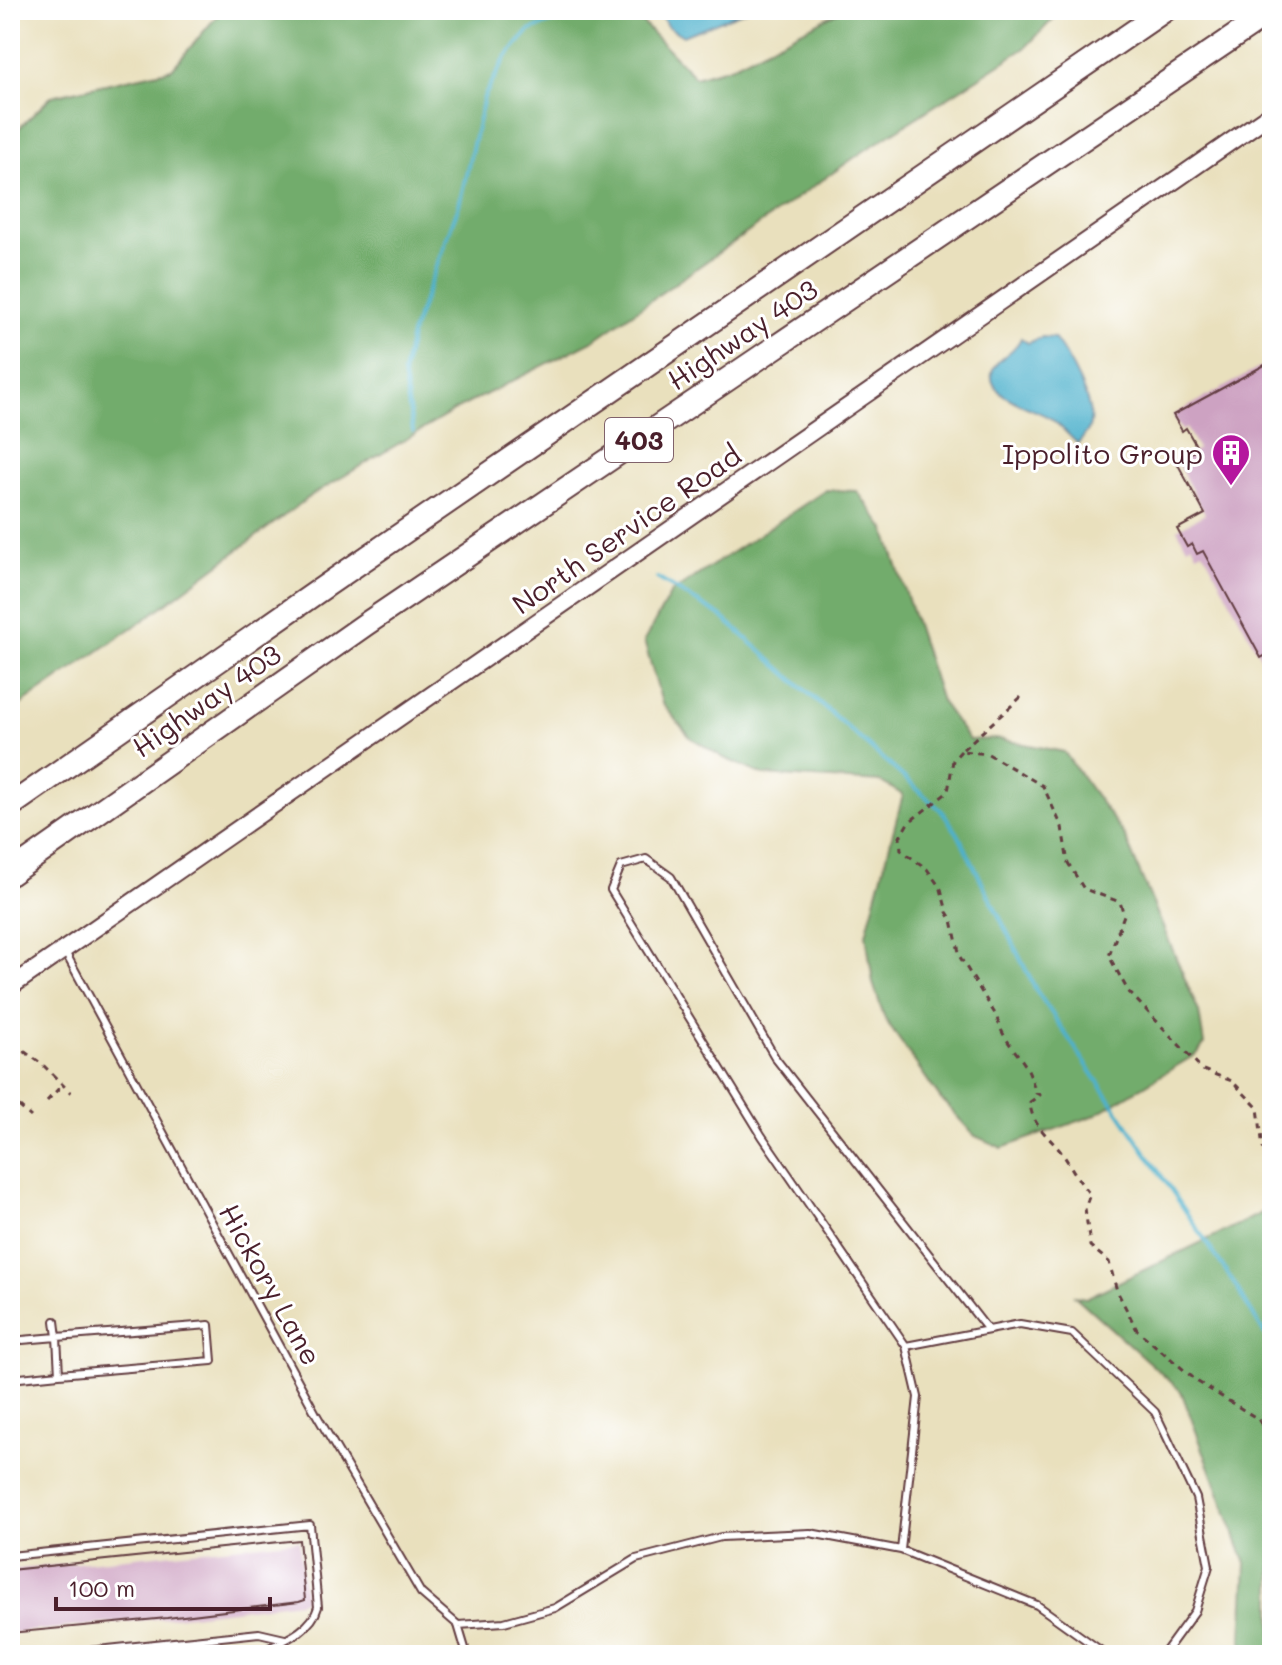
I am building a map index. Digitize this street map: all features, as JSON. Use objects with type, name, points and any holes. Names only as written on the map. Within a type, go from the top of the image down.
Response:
[{"type":"highway","points":[[1097,56],[1151,10]]},
{"type":"highway","name":"Highway 403","points":[[10,806],[1165,10]]},
{"type":"highway","name":"Highway 403","points":[[10,874],[366,624],[1272,11]]},
{"type":"street","name":"North Service Road","points":[[10,987],[1272,113]]},
{"type":"lane","points":[[901,1550],[918,1397],[906,1346],[762,1136],[611,890],[621,866],[646,859],[671,877],[776,1059],[988,1330]]},
{"type":"lane","name":"Hickory Lane","points":[[64,949],[316,1414],[421,1593],[458,1625]]},
{"type":"lane","points":[[55,1321],[59,1374]]},
{"type":"lane","points":[[906,1346],[1020,1324],[1072,1333],[1155,1412],[1196,1498],[1209,1566],[1195,1611],[1163,1655]]},
{"type":"lane","points":[[10,1341],[209,1325],[212,1361],[10,1379]]},
{"type":"lane","points":[[10,1556],[310,1525],[318,1607],[310,1623],[300,1632],[255,1655]]},
{"type":"lane","points":[[467,1655],[458,1625],[504,1622],[555,1608],[636,1559],[721,1537],[810,1533],[901,1550],[1037,1605],[1107,1655]]},
{"type":"lane","points":[[51,1655],[259,1633],[285,1639]]},
{"type":"path","points":[[1021,697],[953,760],[948,792],[908,823],[900,837],[901,850],[927,869],[941,889],[960,957],[997,1017],[1014,1053],[1027,1069],[1036,1093],[1040,1095],[1030,1102],[1030,1112],[1063,1155],[1076,1180],[1090,1194],[1085,1208],[1090,1246],[1109,1262],[1117,1291],[1137,1330],[1198,1382],[1258,1419],[1266,1431],[1267,1475],[1272,1484]]},
{"type":"path","points":[[961,751],[988,754],[1043,786],[1062,827],[1068,863],[1084,889],[1120,902],[1124,915],[1109,956],[1128,991],[1203,1070],[1232,1081],[1258,1108],[1263,1148],[1272,1157]]},
{"type":"path","points":[[10,1072],[25,1052],[71,1093]]},
{"type":"path","points":[[47,1101],[63,1084]]},
{"type":"path","points":[[10,1098],[31,1117]]},
{"type":"green space","points":[[222,10],[630,10],[695,77],[730,67],[842,10],[1062,10],[1025,48],[861,153],[594,340],[459,408],[312,495],[148,617],[10,712],[10,137],[52,96],[172,69]]},
{"type":"green space","points":[[826,490],[857,491],[885,529],[941,701],[969,740],[999,739],[1064,752],[1124,835],[1199,1012],[1204,1044],[1198,1053],[1093,1116],[1002,1148],[975,1136],[940,1098],[885,1019],[873,983],[866,934],[903,795],[881,782],[763,775],[724,758],[690,737],[662,703],[644,641],[671,593]]},
{"type":"green space","points":[[1272,1208],[1272,1655],[1244,1655],[1246,1564],[1181,1391],[1075,1296],[1086,1298]]},
{"type":"water","points":[[658,10],[747,10],[683,36],[667,26]]},
{"type":"water","points":[[1042,337],[1054,338],[1085,394],[1090,419],[1088,430],[1078,444],[1050,418],[1002,394],[992,379],[995,365],[1021,338],[1028,343]]},
{"type":"building","name":"Ippolito Group","points":[[1272,361],[1272,652],[1261,658],[1203,551],[1197,554],[1192,544],[1187,547],[1177,529],[1205,514],[1176,461],[1198,449],[1186,428],[1182,431],[1173,415]]},
{"type":"building","points":[[299,1540],[305,1600],[299,1602],[10,1633],[10,1570]]},
{"type":"waterway","points":[[413,431],[403,374],[411,335],[459,205],[484,97],[506,57],[529,31],[552,22],[616,10]]},
{"type":"waterway","points":[[657,578],[721,616],[942,811],[958,834],[1036,990],[1232,1280],[1272,1346]]},
{"type":"place","name":"Ippolito Group","points":[[1231,487]]}]
